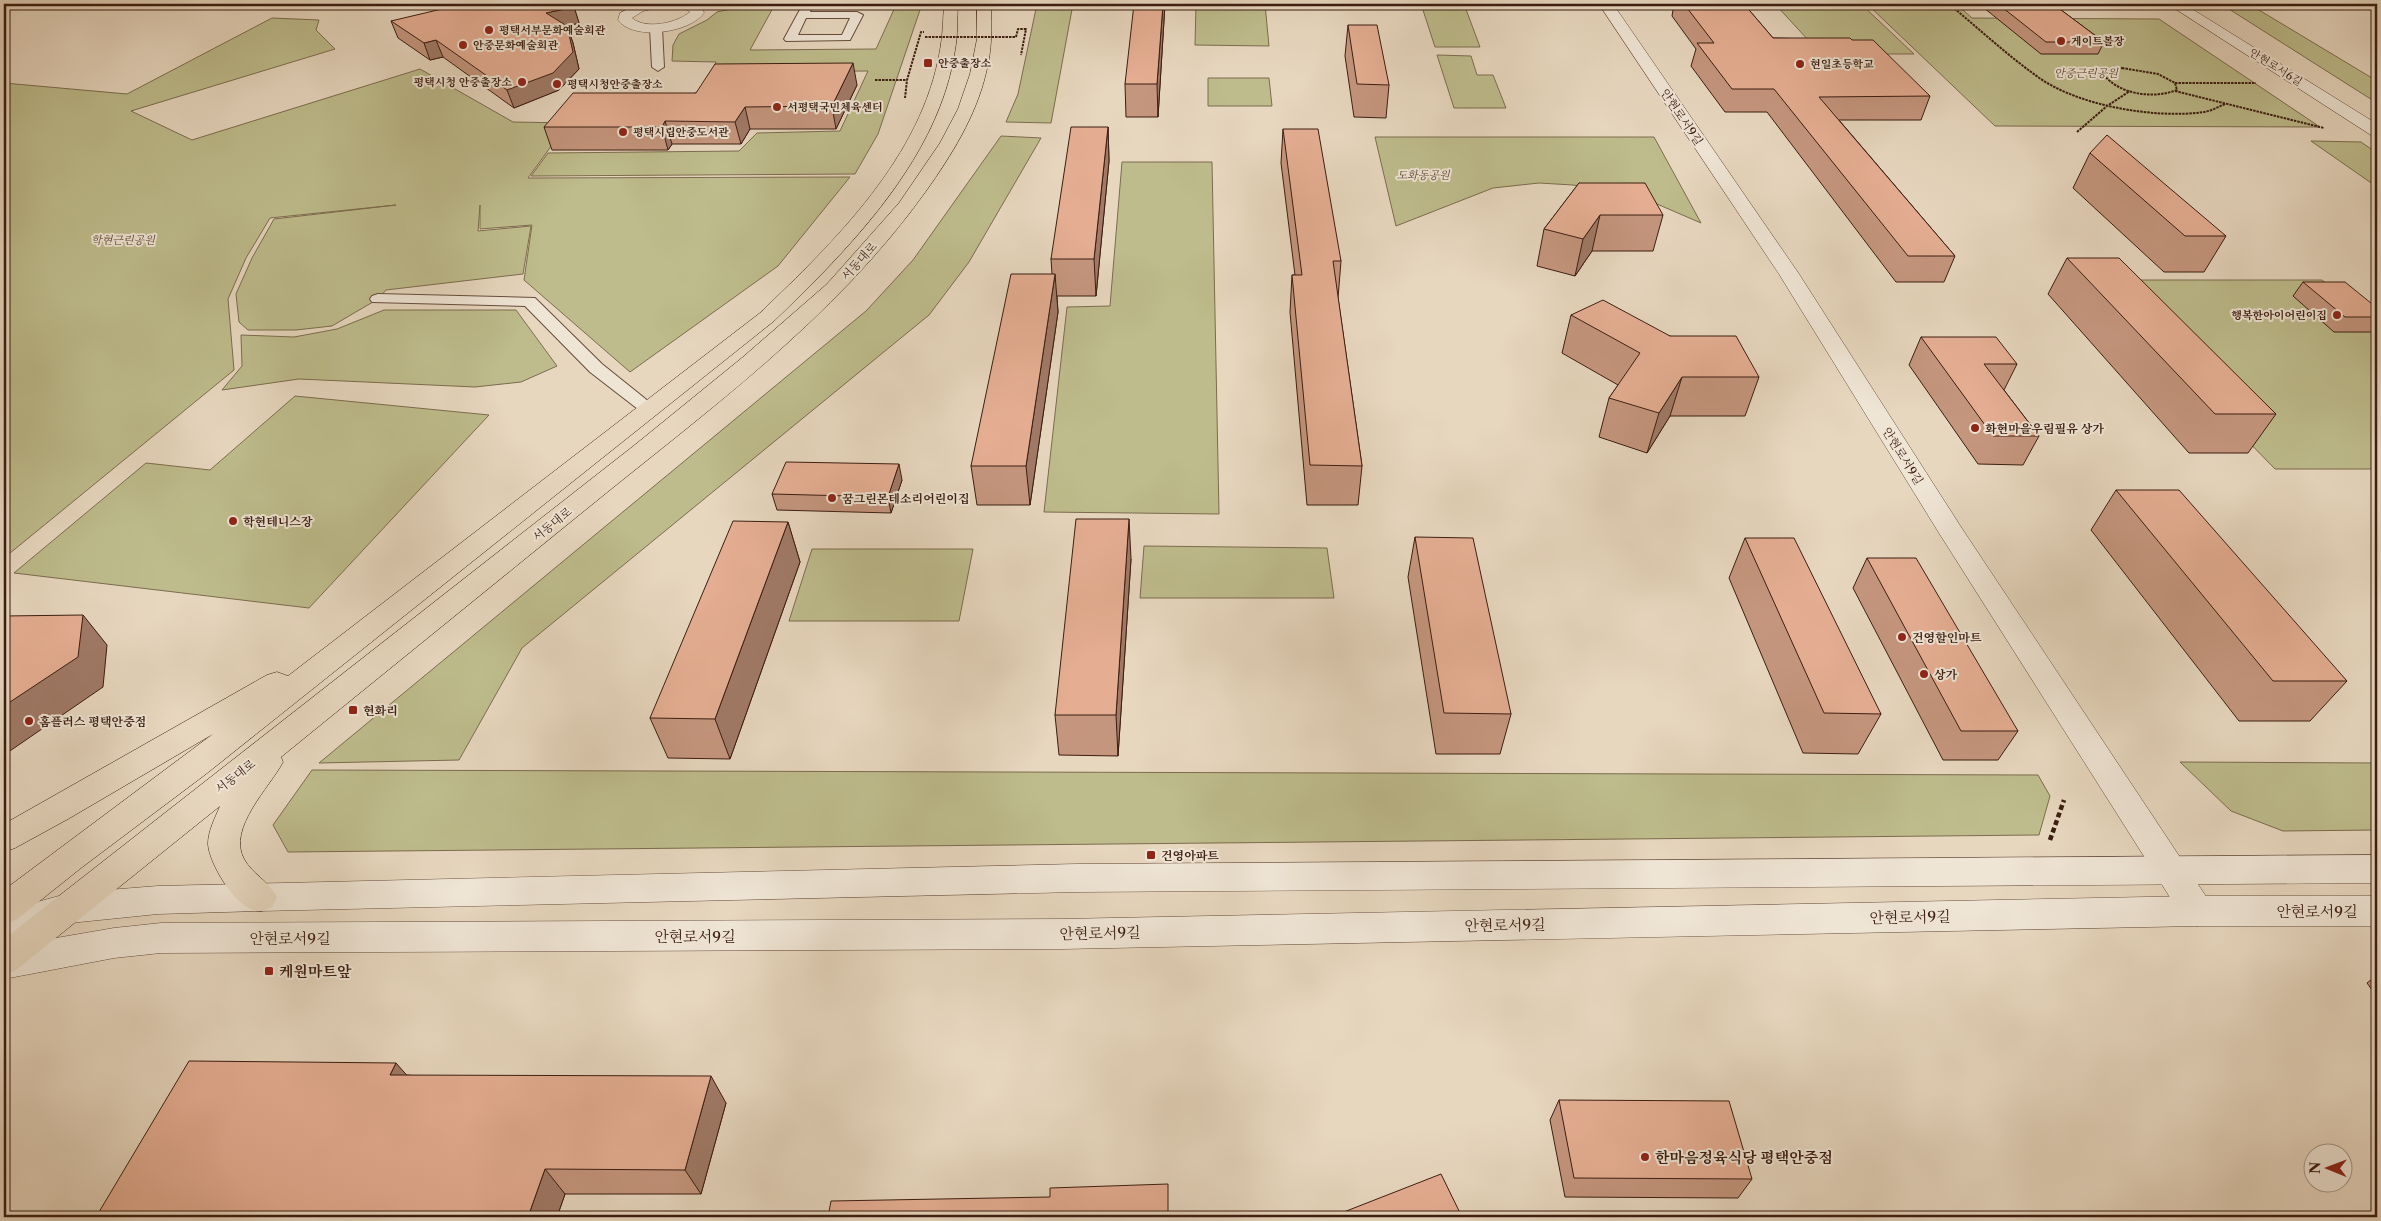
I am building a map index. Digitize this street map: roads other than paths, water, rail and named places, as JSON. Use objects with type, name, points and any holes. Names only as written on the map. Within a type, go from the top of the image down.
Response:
[{"type":"main road","name":"서동대로","points":[[4,910],[69,858],[195,765],[650,409],[781,304],[822,265],[879,195],[912,146],[935,99],[948,56],[952,28],[951,4]]},
{"type":"main road","name":"서동대로","points":[[4,961],[737,374],[803,318],[858,265],[896,217],[951,140],[974,91],[985,43],[986,18],[984,4]]},
{"type":"main road","points":[[4,839],[360,634]]},
{"type":"main road","points":[[260,897],[232,869],[225,852],[224,829],[246,792],[290,733]]},
{"type":"street","name":"안현로서9길","points":[[1606,4],[1789,274],[1952,533],[2197,911]]},
{"type":"street","name":"안현로서6길","points":[[2175,4],[2377,131]]},
{"type":"street","name":"안현로서6길","points":[[2202,4],[2377,114]]},
{"type":"street","points":[[644,5],[630,12],[625,16],[625,20],[635,26],[656,28],[688,21],[698,13],[690,5]]},
{"type":"street","points":[[690,5],[710,5]]},
{"type":"street","points":[[4,926],[70,908],[158,900],[260,897],[1077,878],[2377,869]]},
{"type":"street","name":"안현로서9길","points":[[4,961],[114,943],[161,938],[1062,934],[2197,911],[2377,911]]},
{"type":"lane","points":[[804,15],[857,15],[846,38],[790,39],[808,4]]},
{"type":"lane","points":[[656,28],[660,59],[658,67]]},
{"type":"lane","points":[[378,299],[529,301],[596,368],[650,409]]},
{"type":"place","name":"평택서부문화예술회관","points":[[489,30]]},
{"type":"place","name":"게이트볼장","points":[[2061,41]]},
{"type":"place","name":"안중문화예술회관","points":[[463,45]]},
{"type":"place","name":"안중출장소","points":[[928,63]]},
{"type":"place","name":"현일초등학교","points":[[1800,64]]},
{"type":"place","name":"평택시청 안중출장소","points":[[522,82]]},
{"type":"place","name":"평택시청안중출장소","points":[[557,84]]},
{"type":"place","name":"서평택국민체육센터","points":[[777,107]]},
{"type":"place","name":"평택시립안중도서관","points":[[623,132]]},
{"type":"place","name":"행복한아이어린이집","points":[[2337,315]]},
{"type":"place","name":"화현마을우림필유 상가","points":[[1975,428]]},
{"type":"place","name":"꿈그린몬테소리어린이집","points":[[832,498]]},
{"type":"place","name":"학현테니스장","points":[[233,521]]},
{"type":"place","name":"건영할인마트","points":[[1902,637]]},
{"type":"place","name":"상가","points":[[1924,674]]},
{"type":"place","name":"현화리","points":[[353,710]]},
{"type":"place","name":"홈플러스 평택안중점","points":[[29,721]]},
{"type":"place","name":"건영아파트","points":[[1151,855]]},
{"type":"place","name":"케원마트앞","points":[[269,971]]},
{"type":"place","name":"한마음정육식당 평택안중점","points":[[1645,1157]]},
{"type":"park label","name":"안중근린공원","points":[[2086,73]]},
{"type":"park label","name":"도화동공원","points":[[1423,175]]},
{"type":"park label","name":"학현근린공원","points":[[123,240]]}]
